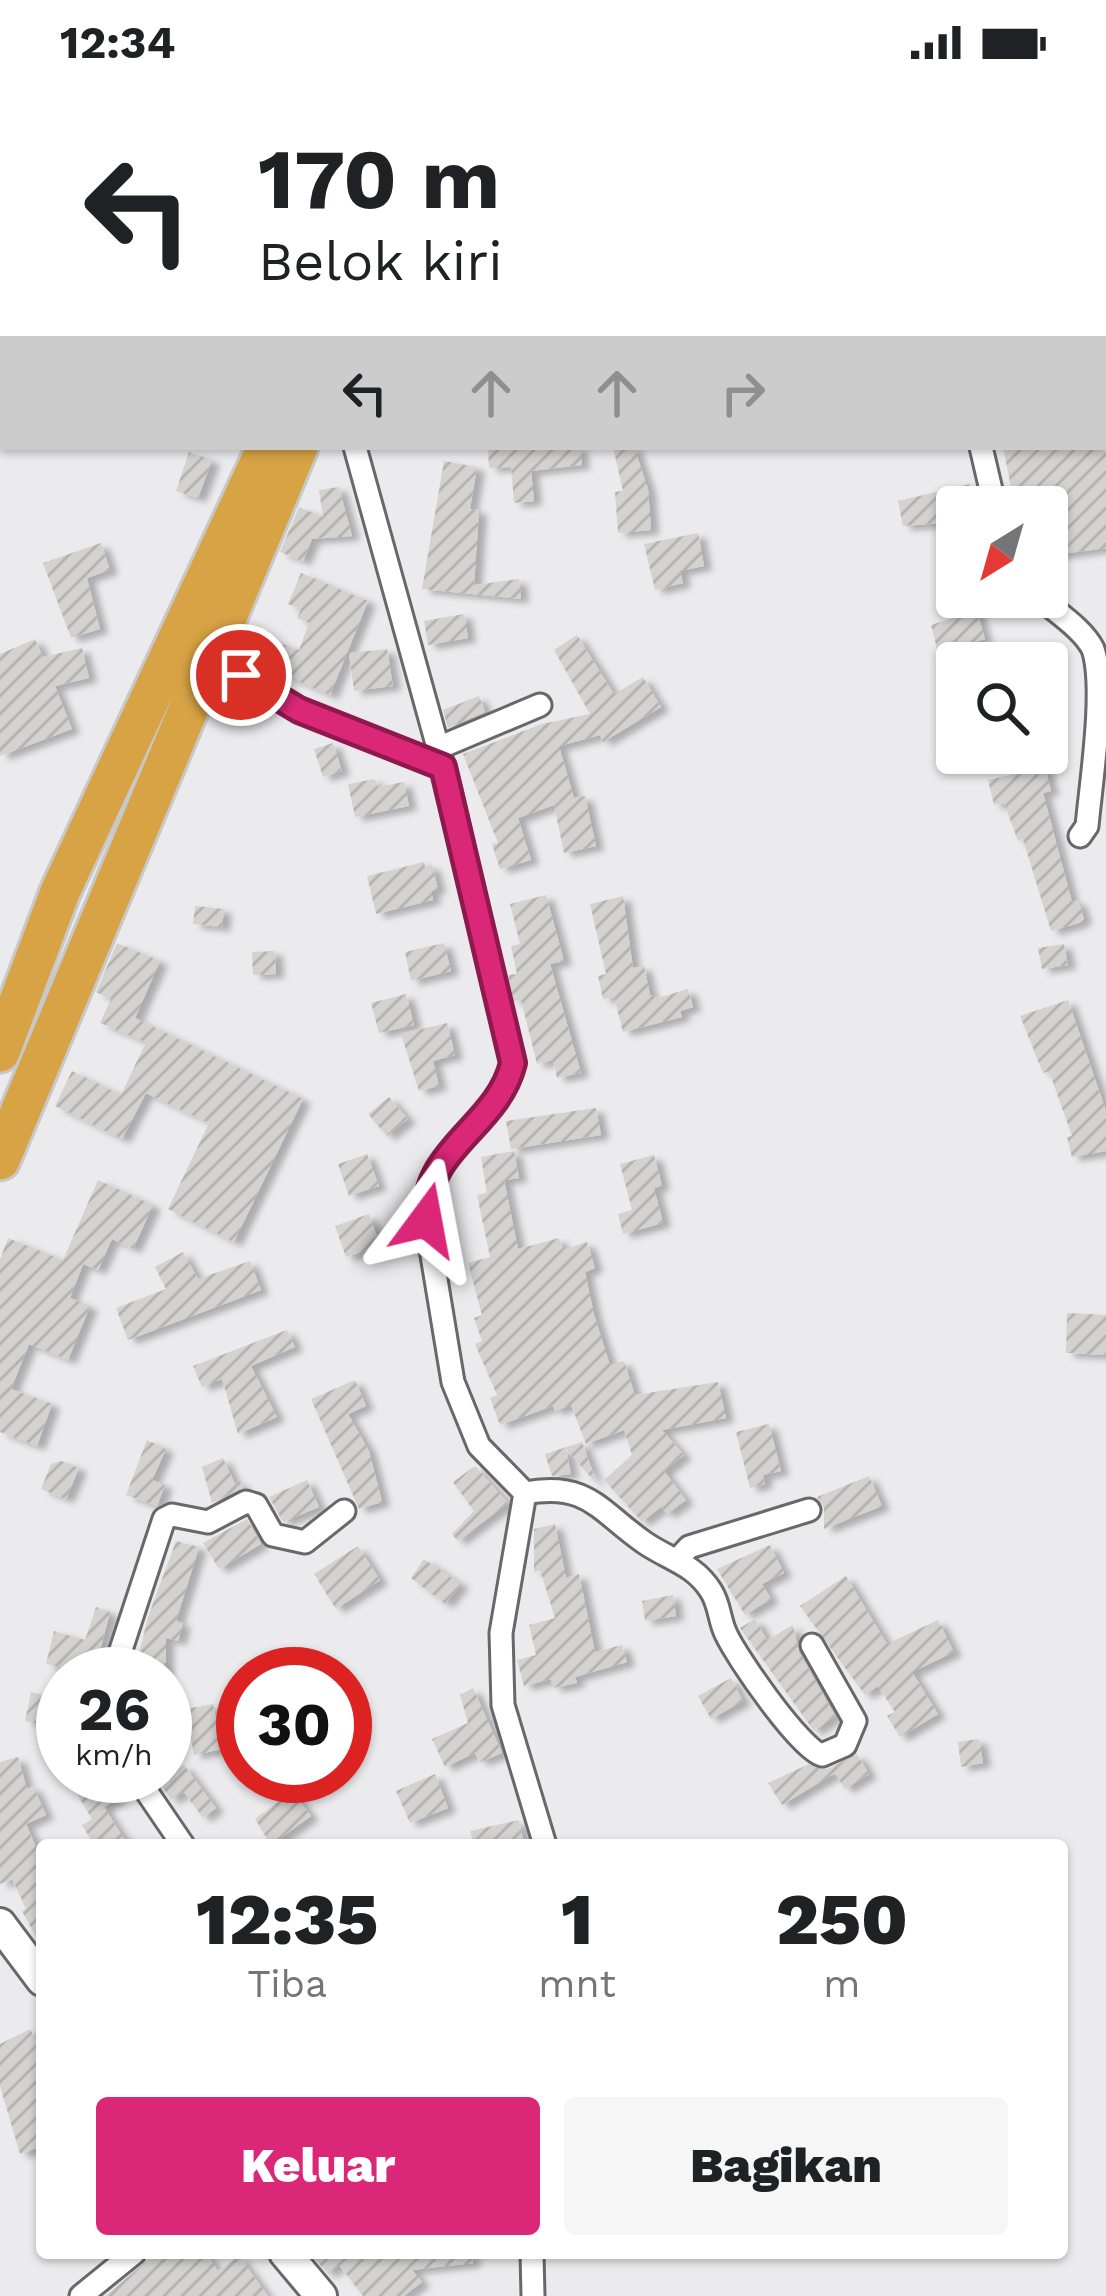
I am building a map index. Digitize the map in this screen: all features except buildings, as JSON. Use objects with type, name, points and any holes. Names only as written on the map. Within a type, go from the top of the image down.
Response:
[{"type":"highway","points":[[4,1033],[61,892],[266,450]]},
{"type":"highway","points":[[0,1160],[297,450]]},
{"type":"main road","points":[[0,1924],[36,1972]]},
{"type":"main road","points":[[290,2259],[321,2296]]},
{"type":"street","points":[[357,450],[440,757],[513,1063],[508,1089],[439,1162],[425,1200],[453,1382],[479,1446],[525,1493]]},
{"type":"street","points":[[983,450],[990,486]]},
{"type":"street","points":[[1061,618],[1093,649],[1097,666],[1096,752],[1087,826],[1080,836]]},
{"type":"street","points":[[209,666],[241,675],[299,710],[440,757],[540,705]]},
{"type":"street","points":[[525,1493],[554,1488],[589,1498],[643,1542],[678,1559],[709,1587],[737,1652],[805,1745],[822,1755],[844,1745],[854,1721],[812,1645]]},
{"type":"street","points":[[525,1493],[501,1633],[503,1705],[542,1839]]},
{"type":"street","points":[[122,1647],[164,1519],[172,1515],[208,1522],[246,1502],[256,1504],[273,1535],[304,1542],[344,1511]]},
{"type":"street","points":[[678,1559],[689,1547],[809,1510]]},
{"type":"street","points":[[154,1803],[179,1839]]},
{"type":"street","points":[[81,2296],[127,2259]]},
{"type":"street","points":[[532,2259],[533,2296]]},
{"type":"route","points":[[241,675],[299,710],[443,767],[513,1063],[508,1089],[439,1162],[425,1200],[426,1220]]}]
